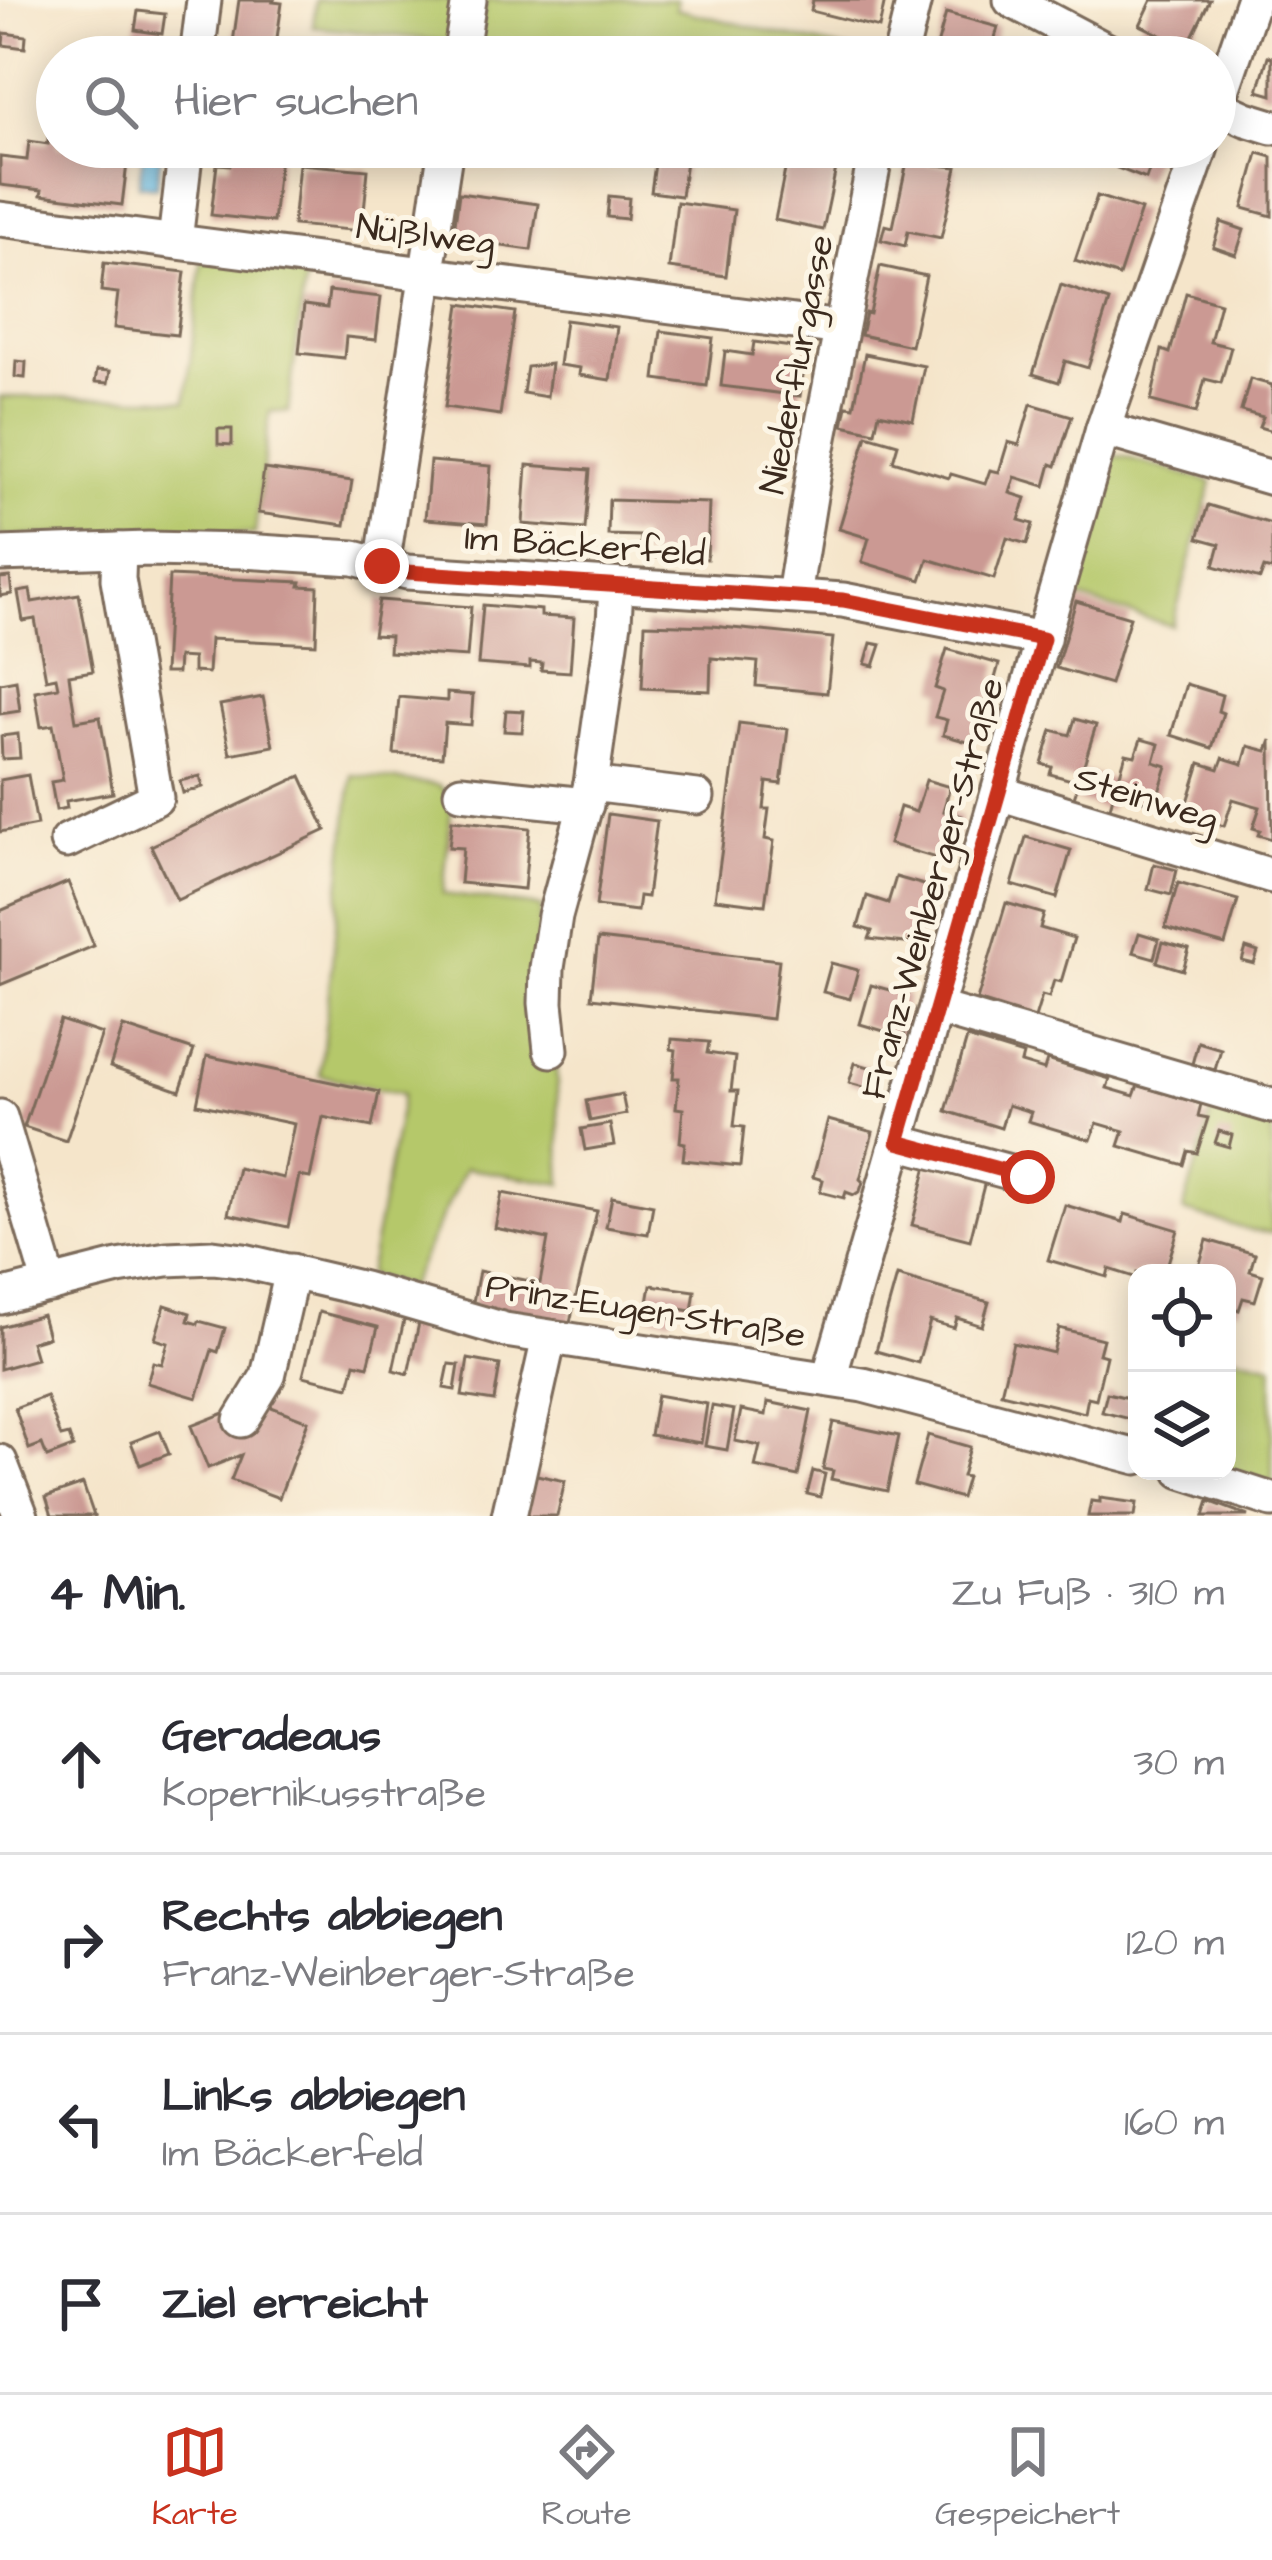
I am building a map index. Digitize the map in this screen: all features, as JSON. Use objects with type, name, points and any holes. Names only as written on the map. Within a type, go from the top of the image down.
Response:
[{"type":"street","points":[[200,36],[204,0]]},
{"type":"street","points":[[463,36],[469,0]]},
{"type":"street","points":[[905,36],[914,0]]},
{"type":"street","points":[[1011,0],[1079,36]]},
{"type":"street","points":[[1236,50],[1253,0]]},
{"type":"street","points":[[1236,115],[1272,127]]},
{"type":"street","points":[[175,241],[184,168]]},
{"type":"street","points":[[382,566],[443,168]]},
{"type":"street","name":"Niederflurgasse","points":[[794,596],[873,168]]},
{"type":"street","name":"Franz-Weinberger-Straße","points":[[829,1378],[1103,429],[1194,168]]},
{"type":"street","name":"Nüßlweg","points":[[0,219],[841,328]]},
{"type":"street","points":[[1103,429],[1272,478]]},
{"type":"street","points":[[67,841],[156,798],[118,578],[119,550]]},
{"type":"street","name":"Im Bäckerfeld","points":[[0,554],[119,550],[354,558],[407,572],[794,596],[896,609],[1043,639]]},
{"type":"street","points":[[551,1050],[547,968],[588,794],[616,587]]},
{"type":"street","points":[[461,792],[697,797]]},
{"type":"street","name":"Steinweg","points":[[999,793],[1272,876]]},
{"type":"street","points":[[936,1008],[1272,1106]]},
{"type":"street","points":[[0,1118],[50,1285]]},
{"type":"street","points":[[898,1142],[1028,1177]]},
{"type":"street","name":"Prinz-Eugen-Straße","points":[[0,1297],[166,1259],[213,1257],[292,1271],[549,1338],[829,1378],[1128,1455]]},
{"type":"street","points":[[241,1420],[268,1376],[292,1271]]},
{"type":"street","points":[[508,1516],[549,1338]]},
{"type":"street","points":[[0,1462],[21,1516]]},
{"type":"street","points":[[1211,1480],[1272,1499]]},
{"type":"green space","points":[[316,0],[459,0],[453,36],[396,36],[313,27]]},
{"type":"green space","points":[[486,0],[677,0],[676,9],[788,36],[479,36]]},
{"type":"green space","points":[[202,257],[306,269],[288,412],[270,411],[255,534],[0,537],[0,397],[186,401]]},
{"type":"green space","points":[[1121,456],[1212,482],[1172,626],[1068,595],[1109,465]]},
{"type":"green space","points":[[352,775],[439,785],[452,799],[443,894],[541,907],[534,1029],[539,1070],[556,1066],[562,1184],[465,1168],[409,1287],[368,1275],[403,1094],[320,1075]]},
{"type":"green space","points":[[1216,1098],[1272,1115],[1272,1233],[1183,1211]]},
{"type":"green space","points":[[1236,1356],[1272,1365],[1272,1484],[1236,1473]]},
{"type":"water","points":[[141,168],[159,168],[156,187],[139,185]]},
{"type":"building","points":[[239,0],[282,3],[277,36],[234,36]]},
{"type":"building","points":[[813,0],[885,0],[879,28],[811,11]]},
{"type":"building","points":[[1152,0],[1210,0],[1192,36],[1164,36],[1140,25]]},
{"type":"building","points":[[138,11],[165,14],[162,34],[135,30]]},
{"type":"building","points":[[946,13],[998,27],[996,36],[940,36]]},
{"type":"building","points":[[4,33],[26,36],[25,48],[3,45]]},
{"type":"building","points":[[1268,56],[1272,57],[1272,95],[1258,91]]},
{"type":"building","points":[[29,141],[36,142],[36,168],[126,168],[122,205],[0,185],[0,157],[27,160]]},
{"type":"building","points":[[1258,153],[1272,157],[1272,216],[1243,208]]},
{"type":"building","points":[[217,168],[279,168],[273,222],[211,215]]},
{"type":"building","points":[[299,168],[368,170],[362,231],[293,225]]},
{"type":"building","points":[[654,168],[685,168],[681,196],[651,192]]},
{"type":"building","points":[[785,168],[836,168],[823,230],[775,220]]},
{"type":"building","points":[[906,168],[957,168],[941,238],[908,231],[905,246],[881,240],[885,225],[893,227]]},
{"type":"building","points":[[1117,168],[1150,168],[1146,179]]},
{"type":"building","points":[[459,193],[538,204],[531,250],[453,239]]},
{"type":"building","points":[[609,196],[629,198],[627,219],[607,217]]},
{"type":"building","points":[[1097,196],[1141,210],[1119,276],[1075,261]]},
{"type":"building","points":[[677,202],[734,210],[726,276],[669,268]]},
{"type":"building","points":[[1221,222],[1244,230],[1236,255],[1213,247]]},
{"type":"building","points":[[104,263],[185,272],[177,335],[114,328],[118,293],[101,291]]},
{"type":"building","points":[[880,266],[926,276],[911,346],[861,335]]},
{"type":"building","points":[[1061,285],[1109,301],[1088,368],[1065,361],[1059,382],[1033,374]]},
{"type":"building","points":[[329,291],[381,297],[376,340],[346,337],[344,358],[299,353],[304,305],[327,308]]},
{"type":"building","points":[[1186,293],[1220,303],[1210,342],[1231,347],[1221,383],[1205,379],[1196,413],[1151,401],[1162,350],[1170,353]]},
{"type":"building","points":[[460,304],[515,312],[500,415],[445,407]]},
{"type":"building","points":[[565,320],[617,327],[610,380],[579,375],[580,368],[559,365]]},
{"type":"building","points":[[661,331],[713,338],[707,386],[655,379]]},
{"type":"building","points":[[754,342],[807,349],[800,396],[721,386],[725,351],[752,355]]},
{"type":"building","points":[[865,354],[924,366],[913,420],[879,413],[875,432],[843,425],[847,406],[854,407]]},
{"type":"building","points":[[16,361],[26,362],[25,378],[15,377]]},
{"type":"building","points":[[551,364],[547,397],[523,393],[527,367]]},
{"type":"building","points":[[97,370],[110,371],[108,383],[95,382]]},
{"type":"building","points":[[1250,379],[1272,385],[1272,431],[1259,427],[1263,417],[1241,411]]},
{"type":"building","points":[[1031,404],[1072,416],[1045,486],[1015,477],[1010,493],[1026,498],[1019,520],[1033,524],[1027,544],[1007,538],[994,579],[928,559],[921,580],[862,562],[869,538],[839,529],[867,435],[898,444],[893,461],[985,484],[990,470],[999,472],[1008,442],[1019,445]]},
{"type":"building","points":[[218,429],[232,429],[232,445],[218,444]]},
{"type":"building","points":[[430,461],[491,466],[487,524],[425,519]]},
{"type":"building","points":[[527,465],[590,470],[585,529],[523,524]]},
{"type":"building","points":[[264,469],[352,481],[345,525],[258,513]]},
{"type":"building","points":[[609,500],[709,503],[707,559],[640,557],[641,536],[608,535]]},
{"type":"building","points":[[1208,505],[1272,524],[1272,570],[1264,568],[1260,579],[1214,566],[1220,544],[1198,538]]},
{"type":"building","points":[[169,576],[301,582],[300,586],[318,587],[316,644],[210,639],[208,673],[193,672],[193,658],[178,657],[177,673],[164,673]]},
{"type":"building","points":[[10,577],[12,594],[0,596],[0,578]]},
{"type":"building","points":[[30,590],[32,602],[79,594],[93,671],[69,675],[76,721],[100,717],[113,793],[66,801],[67,808],[56,810],[51,782],[63,780],[53,725],[41,727],[35,691],[58,687],[56,677],[46,679],[35,619],[23,621],[18,592]]},
{"type":"building","points":[[379,600],[471,607],[467,657],[389,652],[390,636],[373,635]]},
{"type":"building","points":[[1076,601],[1130,617],[1110,684],[1056,668]]},
{"type":"building","points":[[483,605],[574,618],[570,672],[541,670],[542,663],[530,662],[530,668],[478,664]]},
{"type":"building","points":[[645,624],[833,638],[827,693],[756,686],[758,662],[711,658],[710,691],[642,688]]},
{"type":"building","points":[[871,643],[881,645],[874,666],[865,664]]},
{"type":"building","points":[[947,649],[999,664],[971,743],[943,735],[947,720],[935,717],[943,691],[935,688]]},
{"type":"building","points":[[16,680],[20,711],[0,714],[0,683]]},
{"type":"building","points":[[1186,684],[1222,695],[1218,711],[1223,713],[1212,748],[1171,735]]},
{"type":"building","points":[[447,693],[473,695],[471,725],[445,723],[442,757],[394,754],[399,697],[447,701]]},
{"type":"building","points":[[263,697],[273,746],[230,754],[220,705]]},
{"type":"building","points":[[506,710],[524,711],[522,732],[504,731]]},
{"type":"building","points":[[1075,719],[1096,725],[1082,771],[1118,781],[1126,754],[1135,756],[1141,739],[1159,744],[1154,762],[1167,766],[1155,805],[1114,792],[1109,811],[1073,800],[1079,782],[1050,774],[1052,767],[1042,764],[1052,730],[1070,735]]},
{"type":"building","points":[[739,723],[788,729],[781,784],[767,782],[765,839],[774,841],[765,905],[715,899]]},
{"type":"building","points":[[18,734],[20,758],[2,759],[1,736]]},
{"type":"building","points":[[1271,740],[1272,839],[1253,828],[1260,807],[1233,799],[1224,826],[1184,815],[1200,763],[1219,769],[1223,758],[1243,764],[1248,746],[1267,751]]},
{"type":"building","points":[[28,775],[37,825],[0,832],[0,780]]},
{"type":"building","points":[[200,776],[203,787],[183,793],[180,781]]},
{"type":"building","points":[[301,776],[326,830],[177,900],[151,846]]},
{"type":"building","points":[[926,780],[950,787],[943,811],[962,816],[949,862],[889,844],[900,807],[916,812]]},
{"type":"building","points":[[608,814],[657,821],[647,897],[639,896],[637,911],[596,906]]},
{"type":"building","points":[[452,820],[530,828],[524,889],[460,883],[463,848],[449,847]]},
{"type":"building","points":[[1026,837],[1071,850],[1057,898],[1012,885]]},
{"type":"building","points":[[1154,864],[1177,870],[1171,895],[1148,889]]},
{"type":"building","points":[[896,877],[931,887],[928,895],[933,897],[914,944],[869,939],[872,931],[858,927],[867,896],[888,903]]},
{"type":"building","points":[[68,882],[94,946],[0,985],[0,911]]},
{"type":"building","points":[[1178,883],[1238,900],[1225,945],[1165,928]]},
{"type":"building","points":[[1006,903],[1044,914],[1040,928],[1074,938],[1061,982],[1054,980],[1049,997],[1042,995],[1035,1018],[977,1000]]},
{"type":"building","points":[[1139,933],[1159,939],[1154,958],[1133,952]]},
{"type":"building","points":[[598,939],[779,960],[772,1019],[591,998]]},
{"type":"building","points":[[1163,942],[1189,949],[1183,970],[1157,962]]},
{"type":"building","points":[[1246,948],[1258,952],[1254,964],[1242,961]]},
{"type":"building","points":[[831,963],[858,970],[850,999],[823,992]]},
{"type":"building","points":[[871,985],[908,995],[902,1016],[909,1018],[904,1037],[860,1024]]},
{"type":"building","points":[[60,1020],[102,1034],[66,1141],[24,1127]]},
{"type":"building","points":[[123,1027],[194,1050],[180,1091],[110,1067]]},
{"type":"building","points":[[967,1038],[1023,1055],[1021,1063],[1044,1070],[1047,1060],[1110,1079],[1107,1088],[1134,1096],[1138,1085],[1201,1104],[1198,1116],[1208,1118],[1197,1153],[1188,1151],[1184,1165],[1119,1146],[1124,1131],[1097,1123],[1091,1140],[1028,1121],[1031,1112],[1008,1105],[1001,1128],[946,1111]]},
{"type":"building","points":[[672,1039],[709,1042],[707,1053],[735,1057],[734,1126],[744,1127],[740,1166],[683,1160],[683,1109],[676,1108],[679,1078],[673,1078],[676,1050],[671,1049]]},
{"type":"building","points":[[1198,1042],[1221,1049],[1215,1070],[1192,1064]]},
{"type":"building","points":[[207,1056],[379,1092],[372,1127],[323,1117],[310,1178],[299,1176],[288,1227],[228,1214],[238,1168],[283,1178],[294,1124],[197,1104]]},
{"type":"building","points":[[855,1063],[876,1069],[871,1089],[849,1083]]},
{"type":"building","points":[[622,1094],[626,1114],[590,1121],[586,1101]]},
{"type":"building","points":[[828,1120],[873,1132],[860,1191],[846,1192],[844,1198],[820,1192],[823,1180],[813,1177]]},
{"type":"building","points":[[610,1124],[614,1145],[585,1150],[581,1129]]},
{"type":"building","points":[[1219,1131],[1232,1135],[1229,1147],[1215,1143]]},
{"type":"building","points":[[927,1166],[985,1181],[970,1240],[912,1225]]},
{"type":"building","points":[[502,1193],[597,1211],[569,1326],[472,1307],[479,1271],[540,1283],[548,1239],[495,1228]]},
{"type":"building","points":[[612,1197],[653,1205],[648,1234],[606,1227]]},
{"type":"building","points":[[1065,1205],[1123,1222],[1125,1214],[1178,1230],[1168,1264],[1128,1264],[1128,1275],[1109,1269],[1107,1277],[1048,1260]]},
{"type":"building","points":[[1207,1240],[1255,1254],[1250,1271],[1263,1275],[1255,1301],[1243,1298],[1236,1309],[1236,1264],[1200,1264]]},
{"type":"building","points":[[897,1276],[989,1302],[982,1326],[957,1318],[954,1328],[930,1321],[918,1363],[876,1351]]},
{"type":"building","points":[[651,1285],[695,1291],[692,1311],[674,1308],[672,1319],[646,1315]]},
{"type":"building","points":[[165,1305],[190,1313],[188,1321],[225,1328],[218,1352],[212,1350],[197,1398],[147,1383],[153,1362],[162,1364],[168,1343],[155,1339]]},
{"type":"building","points":[[319,1312],[378,1327],[368,1366],[355,1363],[349,1387],[303,1376]]},
{"type":"building","points":[[42,1315],[48,1337],[31,1342],[36,1359],[0,1369],[0,1327]]},
{"type":"building","points":[[404,1320],[419,1323],[408,1374],[393,1370]]},
{"type":"building","points":[[1059,1328],[1103,1339],[1099,1354],[1106,1356],[1096,1399],[1088,1397],[1085,1413],[1001,1393],[1013,1343],[1053,1353]]},
{"type":"building","points":[[468,1359],[500,1365],[494,1401],[462,1396]]},
{"type":"building","points":[[449,1364],[459,1365],[455,1390],[444,1388]]},
{"type":"building","points":[[1107,1393],[1128,1398],[1128,1418],[1102,1412]]},
{"type":"building","points":[[657,1395],[707,1404],[701,1443],[650,1435]]},
{"type":"building","points":[[46,1396],[61,1437],[69,1435],[73,1447],[47,1457],[42,1444],[29,1449],[15,1408]]},
{"type":"building","points":[[768,1402],[811,1411],[798,1476],[755,1467],[760,1446],[735,1441],[741,1410],[766,1415]]},
{"type":"building","points":[[261,1403],[308,1421],[279,1498],[231,1480],[241,1455],[208,1468],[191,1426],[224,1413],[253,1424]]},
{"type":"building","points":[[712,1406],[734,1410],[727,1450],[705,1446]]},
{"type":"building","points":[[833,1422],[899,1436],[887,1491],[831,1479],[833,1471],[823,1469]]},
{"type":"building","points":[[160,1431],[169,1454],[140,1465],[131,1442]]},
{"type":"building","points":[[928,1435],[970,1447],[961,1498],[914,1485]]},
{"type":"building","points":[[813,1471],[825,1474],[820,1497],[807,1494]]},
{"type":"building","points":[[532,1474],[565,1481],[557,1516],[523,1516]]},
{"type":"building","points":[[83,1484],[94,1516],[52,1516],[46,1497]]},
{"type":"building","points":[[1100,1498],[1137,1503],[1135,1516],[1088,1516],[1091,1501],[1100,1502]]},
{"type":"building","points":[[1209,1501],[1249,1516],[1204,1516]]},
{"type":"route","points":[[382,566],[407,572],[843,600],[1043,639],[898,1142],[1028,1177]]}]
